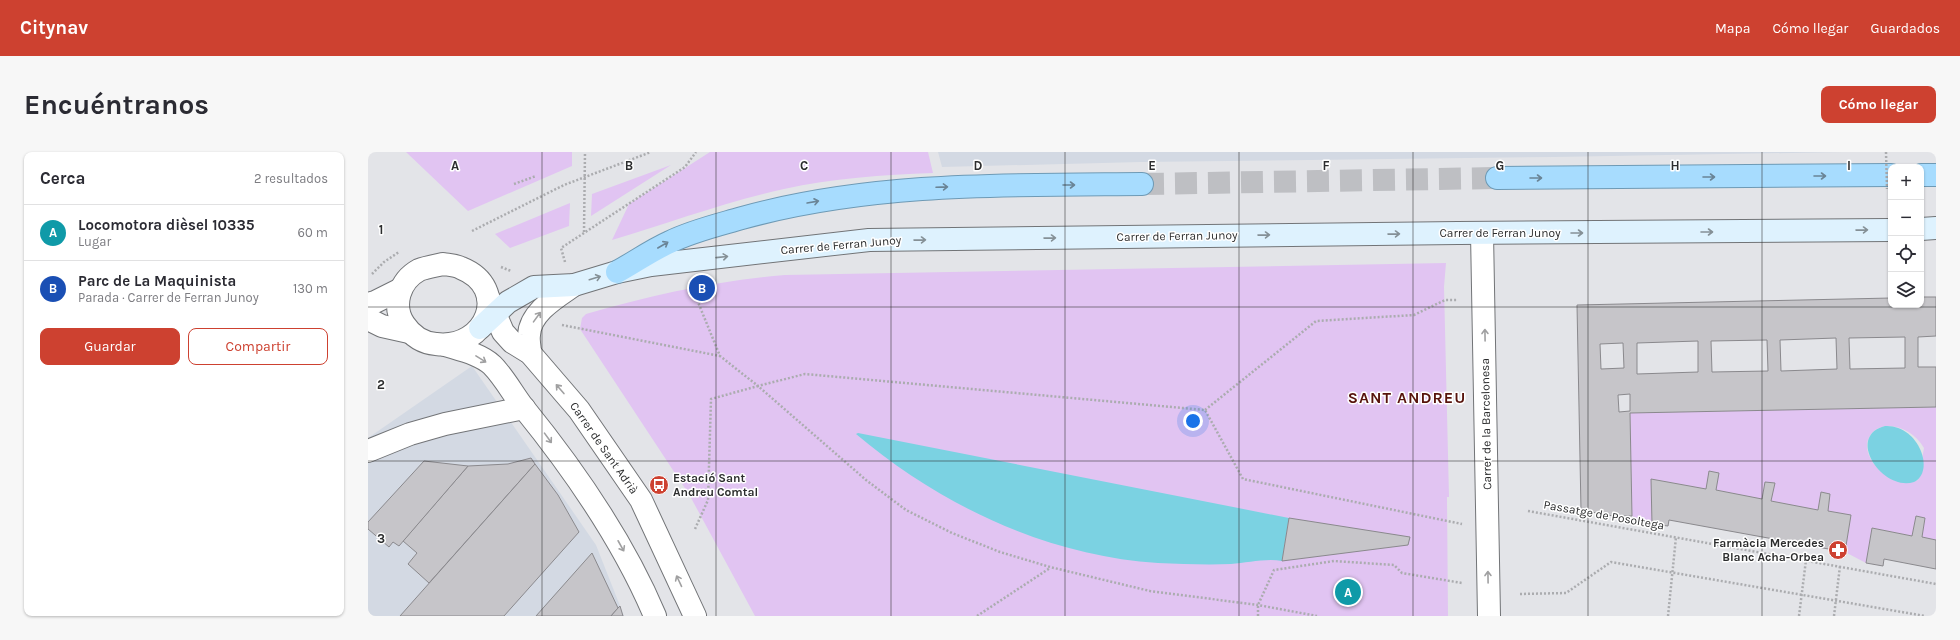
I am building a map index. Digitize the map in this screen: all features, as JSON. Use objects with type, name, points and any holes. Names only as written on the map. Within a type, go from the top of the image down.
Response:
[{"type":"highway","points":[[1924,175],[1936,175]]},
{"type":"highway","points":[[1497,178],[1888,182]]},
{"type":"highway","points":[[617,272],[670,241],[710,227],[775,209],[850,196],[940,187],[1142,184]]},
{"type":"main road","points":[[1924,229],[1936,228]]},
{"type":"main road","name":"Carrer de Ferran Junoy","points":[[488,313],[534,287],[574,285],[617,272],[651,265],[870,240],[1888,230]]},
{"type":"street","name":"Carrer de la Barcelonesa","points":[[1482,233],[1489,616]]},
{"type":"street","points":[[368,304],[401,289],[418,271],[443,264],[460,267],[474,275],[485,289],[488,313],[467,340],[445,345]]},
{"type":"street","points":[[530,353],[528,334],[531,324],[542,309],[574,285]]},
{"type":"street","points":[[401,289],[397,303],[400,318],[409,332],[420,340],[445,345],[474,354],[492,365],[611,528],[641,582],[655,616]]},
{"type":"street","name":"Carrer de Sant Adrià","points":[[488,313],[512,342],[530,353],[578,410],[641,500],[696,616]]},
{"type":"street","points":[[368,320],[382,326],[409,332]]},
{"type":"street","points":[[368,451],[410,434],[445,424],[524,408]]},
{"type":"path","points":[[584,232],[585,152]]},
{"type":"path","points":[[472,231],[564,186],[651,152]]},
{"type":"path","points":[[565,262],[560,248],[685,167],[696,152]]},
{"type":"path","points":[[1886,152],[1888,172]]},
{"type":"path","points":[[514,184],[536,176]]},
{"type":"path","points":[[691,282],[720,356]]},
{"type":"path","points":[[695,529],[708,500],[711,399],[805,374],[1205,410],[1316,321],[1414,315],[1445,300],[1460,300]]},
{"type":"path","points":[[562,324],[720,356],[758,386],[866,480],[906,510],[952,533],[1000,552],[1050,568],[1150,591],[1258,605],[1317,616]]},
{"type":"path","points":[[1205,410],[1242,479],[1462,524]]},
{"type":"path","name":"Passatge de Posoltega","points":[[1528,511],[1936,584]]},
{"type":"path","name":"Passatge de Posoltega","points":[[1668,616],[1676,537]]},
{"type":"path","points":[[1799,616],[1806,560]]},
{"type":"path","points":[[1258,616],[1258,605],[1274,570],[1334,561],[1394,566],[1402,573],[1462,583]]},
{"type":"path","points":[[1520,594],[1566,593],[1611,562],[1925,616]]},
{"type":"path","points":[[1834,616],[1840,566]]},
{"type":"path","points":[[976,616],[1050,568]]},
{"type":"shaded area","points":[[406,152],[572,152],[572,166],[468,211]]},
{"type":"shaded area","points":[[710,152],[928,152],[933,173],[877,176],[802,185],[719,206],[612,240],[629,204]]},
{"type":"shaded area","points":[[938,152],[1844,152],[1141,162],[942,167]]},
{"type":"shaded area","points":[[671,165],[591,216],[592,194]]},
{"type":"shaded area","points":[[570,203],[569,226],[510,248],[495,234]]},
{"type":"shaded area","points":[[1446,263],[1444,287],[1449,497],[1447,497],[1448,616],[755,616],[690,496],[580,329],[582,318],[586,314],[611,307],[710,285],[785,275]]},
{"type":"shaded area","points":[[472,366],[596,545],[624,616],[368,616],[368,438]]},
{"type":"shaded area","points":[[1936,407],[1936,540],[1922,537],[1925,518],[1916,516],[1912,536],[1872,528],[1866,563],[1845,552],[1851,516],[1828,511],[1830,494],[1821,492],[1818,510],[1771,501],[1774,483],[1765,482],[1762,499],[1716,490],[1709,472],[1706,489],[1652,479],[1652,524],[1632,516],[1630,413]],"holes":[[[1891,426],[1908,431],[1921,443],[1924,448],[1918,480],[1907,482],[1896,480],[1877,468],[1870,458],[1867,449],[1868,439],[1874,431],[1880,427]]]},
{"type":"water","points":[[1885,426],[1897,427],[1907,432],[1920,449],[1923,459],[1923,468],[1920,476],[1914,482],[1902,483],[1890,479],[1872,462],[1868,451],[1868,440],[1873,432]]},
{"type":"water","points":[[858,433],[1289,518],[1282,561],[1263,560],[1222,564],[1158,563],[1117,558],[1076,550],[1036,538],[959,504],[923,483],[889,460],[856,434]]},
{"type":"building","points":[[1924,297],[1936,297],[1936,336],[1918,337],[1918,367],[1936,367],[1936,407],[1630,413],[1632,516],[1613,516],[1581,510],[1577,305],[1888,298],[1888,308],[1924,308]],"holes":[[[1905,337],[1905,368],[1850,369],[1849,338]],[[1836,338],[1837,369],[1781,371],[1780,340]],[[1767,340],[1768,371],[1712,372],[1711,341]],[[1698,341],[1698,372],[1637,374],[1637,343]],[[1623,343],[1624,368],[1601,369],[1600,344]],[[1630,394],[1630,411],[1619,412],[1618,395]]]},
{"type":"building","points":[[531,458],[535,464],[429,583],[408,564],[417,553],[403,541],[468,466],[508,464]]},
{"type":"building","points":[[424,461],[468,466],[399,546],[393,542],[389,547],[368,529],[368,522]]},
{"type":"building","points":[[535,464],[558,495],[579,532],[504,616],[400,616]]},
{"type":"building","points":[[1709,471],[1719,473],[1716,490],[1762,499],[1765,482],[1775,483],[1771,501],[1818,510],[1821,492],[1830,494],[1828,511],[1851,515],[1845,552],[1669,520],[1668,526],[1652,524],[1651,479],[1706,489]]},
{"type":"building","points":[[1916,516],[1925,518],[1922,537],[1936,540],[1936,569],[1884,559],[1883,566],[1866,563],[1872,528],[1912,536]]},
{"type":"building","points":[[1289,518],[1410,537],[1408,545],[1282,561]]},
{"type":"building","points":[[592,553],[618,608],[611,616],[536,616]]},
{"type":"building","points":[[620,606],[623,616],[611,616],[618,608]]},
{"type":"tunnel","points":[[1142,184],[1497,178]]},
{"type":"place","name":"Parc de La Maquinista","points":[[702,288]]},
{"type":"place","name":"Estació Sant Andreu Comtal","points":[[659,485]]},
{"type":"place","name":"Farmàcia Mercedes Blanc Acha-Orbea","points":[[1838,550]]},
{"type":"place","name":"Locomotora dièsel 10335","points":[[1348,592]]},
{"type":"district","name":"SANT ANDREU","points":[[1407,397]]}]
